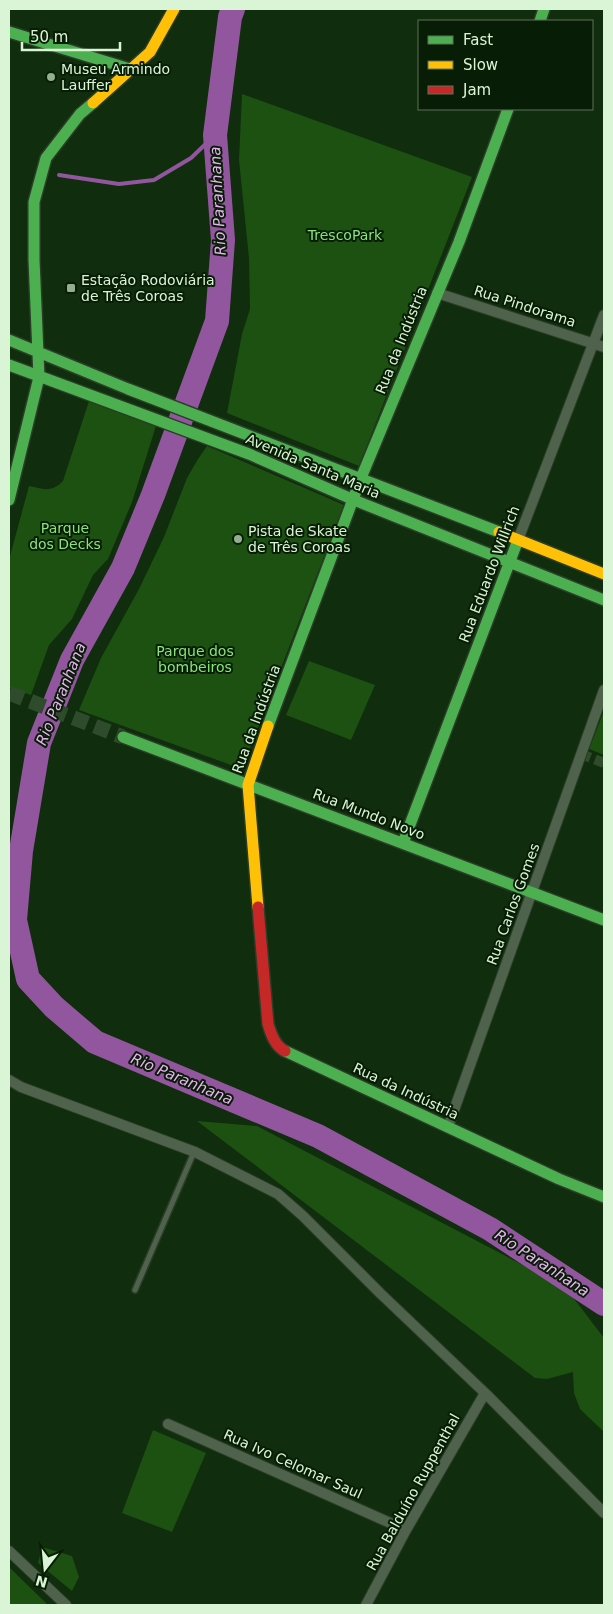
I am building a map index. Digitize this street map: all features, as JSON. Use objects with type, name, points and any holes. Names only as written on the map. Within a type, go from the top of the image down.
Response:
[{"type":"main road","points":[[9,500],[39,377],[34,260],[34,202],[46,158],[80,114],[150,52],[174,9]]},
{"type":"main road","points":[[9,32],[130,69]]},
{"type":"main road","name":"Rua da Indústria","points":[[508,110],[459,242],[361,478],[269,722],[248,785],[268,1024],[272,1036],[281,1049],[559,1179],[604,1198]]},
{"type":"main road","name":"Avenida Santa Maria","points":[[9,340],[255,439],[361,478],[604,574]]},
{"type":"main road","name":"Avenida Santa Maria","points":[[9,365],[249,454],[354,500],[604,600]]},
{"type":"main road","name":"Rua Eduardo Willrich","points":[[403,843],[518,540]]},
{"type":"main road","name":"Rua Mundo Novo","points":[[123,737],[604,920]]},
{"type":"street","name":"Rua Pindorama","points":[[437,293],[604,347]]},
{"type":"street","name":"Rua Eduardo Willrich","points":[[518,540],[604,314]]},
{"type":"street","name":"Rua Carlos Gomes","points":[[448,1126],[604,690]]},
{"type":"street","points":[[9,1080],[195,1152],[278,1194],[485,1393],[604,1513]]},
{"type":"street","name":"Rua Balduíno Ruppenthal","points":[[366,1605],[406,1530],[485,1393]]},
{"type":"street","name":"Rua Ivo Celomar Saul","points":[[168,1424],[406,1530]]},
{"type":"street","points":[[9,1551],[66,1605]]},
{"type":"lane","points":[[135,1290],[195,1152]]},
{"type":"green space","name":"TrescoPark","points":[[242,94],[472,177],[359,466],[227,413],[242,334],[250,309],[249,258],[239,160]]},
{"type":"green space","name":"Parque dos Decks","points":[[89,401],[156,426],[132,502],[108,559],[93,575],[72,619],[49,645],[31,695],[9,688],[9,560],[29,486],[51,489],[63,481]]},
{"type":"green space","name":"Parque dos bombeiros","points":[[207,446],[344,505],[242,769],[79,710],[101,658],[139,589],[164,537],[187,478]]},
{"type":"green space","points":[[309,661],[375,685],[351,740],[286,715]]},
{"type":"green space","points":[[604,711],[604,755],[589,749]]},
{"type":"green space","points":[[197,1121],[257,1126],[565,1287],[604,1338],[604,1432],[580,1409],[574,1393],[573,1372],[547,1379],[535,1378]]},
{"type":"green space","points":[[153,1430],[206,1453],[172,1532],[122,1513]]},
{"type":"green space","points":[[42,1547],[72,1556],[79,1577],[72,1591],[38,1563]]},
{"type":"green space","points":[[9,1567],[48,1605],[9,1605]]},
{"type":"waterway","name":"Rio Paranhana","points":[[233,9],[230,17],[215,135],[223,240],[217,321],[153,495],[123,568],[72,660],[39,743],[21,851],[15,920],[28,979],[54,1007],[95,1042],[318,1136],[490,1229],[604,1304]]},
{"type":"waterway","points":[[59,175],[119,184],[154,180],[191,158],[215,135]]},
{"type":"tunnel","points":[[9,693],[123,737]]},
{"type":"tunnel","points":[[581,754],[604,763]]},
{"type":"traffic: fast","points":[[540,20],[544,9]]},
{"type":"traffic: fast","points":[[9,32],[130,69]]},
{"type":"traffic: fast","points":[[9,500],[39,377],[34,260],[34,202],[46,158],[80,114],[93,103]]},
{"type":"traffic: fast","points":[[268,726],[361,478],[459,242],[508,110]]},
{"type":"traffic: fast","points":[[9,340],[128,389],[499,532]]},
{"type":"traffic: fast","points":[[9,365],[249,454],[354,500],[604,600]]},
{"type":"traffic: fast","points":[[403,843],[518,540]]},
{"type":"traffic: fast","points":[[123,737],[604,920]]},
{"type":"traffic: fast","points":[[285,1051],[559,1179],[604,1197]]},
{"type":"traffic: slow","points":[[93,103],[150,52],[174,9]]},
{"type":"traffic: slow","points":[[499,532],[604,574]]},
{"type":"traffic: slow","points":[[258,907],[248,785],[268,726]]},
{"type":"traffic: jam","points":[[258,907],[268,1024],[276,1043],[285,1051]]},
{"type":"place","name":"Museu Armindo Lauffer","points":[[51,77]]},
{"type":"place","name":"Estação Rodoviária de Três Coroas","points":[[71,288]]},
{"type":"place","name":"Pista de Skate de Três Coroas","points":[[238,539]]}]
